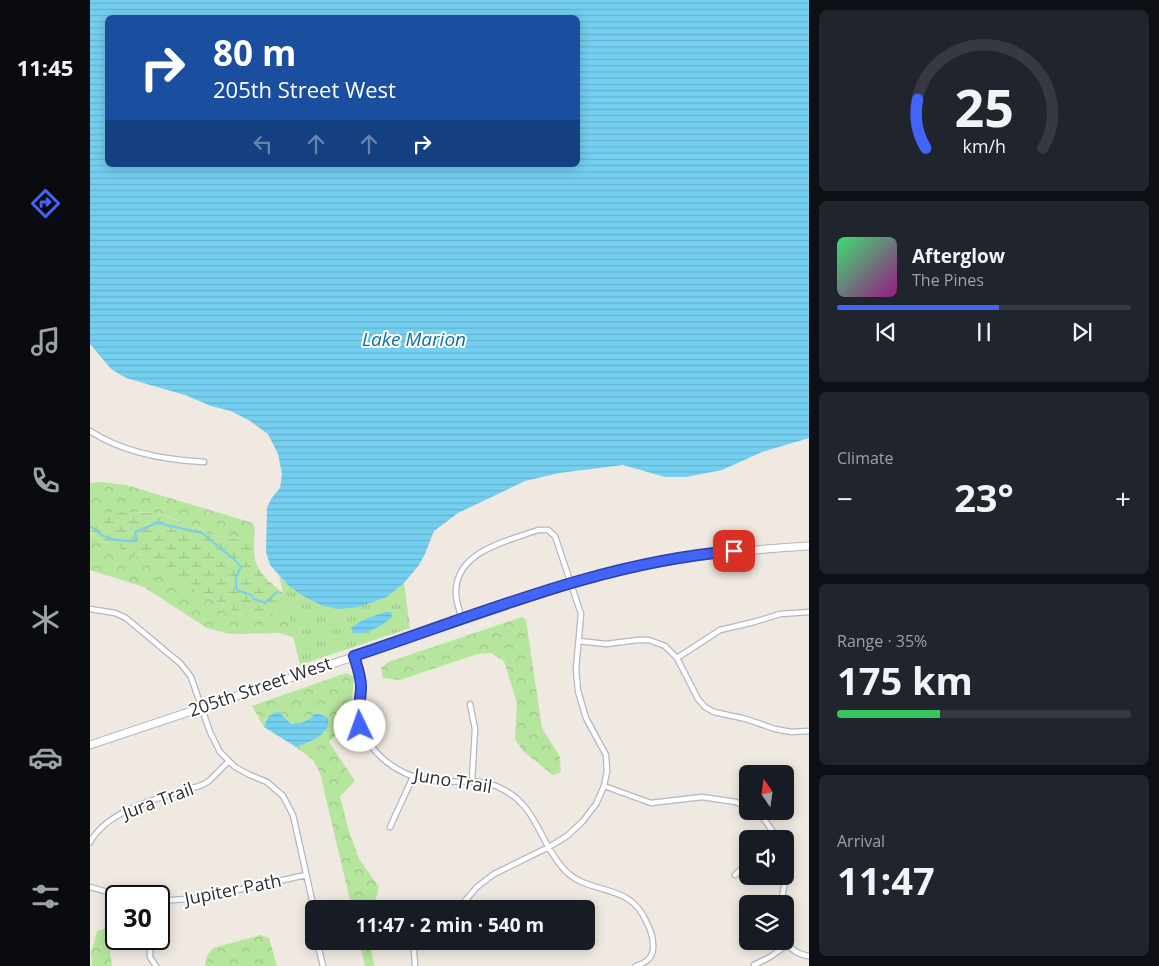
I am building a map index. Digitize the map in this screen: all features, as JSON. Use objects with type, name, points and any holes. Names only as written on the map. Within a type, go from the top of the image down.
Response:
[{"type":"street","points":[[90,431],[106,440],[131,449],[176,460],[204,462]]},
{"type":"street","points":[[462,619],[456,601],[456,589],[459,575],[466,563],[482,551],[538,530],[548,530],[556,536],[581,614],[576,669],[578,691],[586,718],[606,755],[607,771],[604,786],[596,804],[583,821],[567,836],[494,874],[466,900]]},
{"type":"street","name":"205th Street West","points":[[90,745],[572,582],[672,559],[720,552],[809,546]]},
{"type":"street","points":[[90,609],[115,613],[126,618],[181,664],[191,677],[214,740],[229,761],[242,771],[267,782],[283,796],[293,816],[312,900]]},
{"type":"street","points":[[677,658],[720,630],[780,614],[809,612]]},
{"type":"street","points":[[579,642],[606,644],[649,640],[665,646],[677,658],[698,699],[705,707],[714,712],[746,719],[775,729],[791,732],[809,731]]},
{"type":"street","name":"Juno Trail","points":[[354,656],[361,680],[358,717],[364,735],[378,754],[388,763],[413,777],[436,781],[472,781],[496,786],[518,799],[532,815],[562,868],[579,882],[622,895],[639,908],[649,927],[654,946],[648,959],[636,966]]},
{"type":"street","points":[[470,704],[475,729],[472,781]]},
{"type":"street","name":"Jura Trail","points":[[90,842],[99,829],[115,816],[202,785],[229,761]]},
{"type":"street","points":[[390,827],[413,777]]},
{"type":"street","points":[[604,786],[652,803],[702,797],[739,804]]},
{"type":"street","points":[[735,875],[739,871]]},
{"type":"street","name":"Jupiter Path","points":[[170,900],[200,898],[306,875]]},
{"type":"street","points":[[90,887],[105,891]]},
{"type":"street","points":[[794,948],[802,955],[809,956]]},
{"type":"street","points":[[150,950],[150,957],[156,966]]},
{"type":"street","points":[[319,950],[323,966]]},
{"type":"street","points":[[414,950],[415,966]]},
{"type":"street","points":[[754,965],[770,957],[777,950]]},
{"type":"green space","points":[[101,482],[126,485],[253,523],[255,531],[254,540],[214,535],[195,529],[167,516],[147,512],[114,515],[90,520],[90,483]]},
{"type":"green space","points":[[108,512],[155,513],[221,537],[254,540],[255,558],[260,571],[287,596],[287,603],[274,616],[262,618],[239,614],[130,553],[97,539],[90,530],[90,520],[94,516]]},
{"type":"green space","points":[[90,530],[93,535],[103,542],[130,553],[239,614],[262,618],[274,616],[287,603],[293,637],[279,633],[229,634],[207,628],[144,587],[90,570]]},
{"type":"green space","points":[[279,575],[288,585],[387,597],[404,583],[410,628],[300,665]]},
{"type":"green space","points":[[522,617],[526,620],[542,728],[560,757],[561,772],[553,775],[523,751],[515,739],[517,703],[504,661],[491,653],[477,654],[400,680],[383,678],[381,668],[388,662]]},
{"type":"green space","points":[[346,673],[354,677],[350,720],[329,742],[355,781],[340,796],[348,828],[359,859],[379,887],[375,900],[350,900],[320,773],[313,760],[296,747],[325,732],[313,717],[295,725],[284,718],[266,718],[264,727],[252,706]]},
{"type":"green space","points":[[105,929],[105,950],[110,950],[112,966],[92,966],[91,953],[97,931]]},
{"type":"green space","points":[[261,935],[269,938],[277,966],[205,966],[207,956],[213,948]]},
{"type":"green space","points":[[361,950],[371,950],[374,966],[365,966]]},
{"type":"water","name":"Lake Marion","points":[[90,0],[809,0],[809,438],[762,452],[722,470],[686,477],[665,477],[623,465],[559,473],[525,481],[458,513],[434,531],[419,565],[404,583],[387,597],[358,607],[340,609],[323,606],[303,596],[288,585],[270,565],[266,552],[267,508],[271,499],[280,488],[282,474],[278,454],[268,434],[250,421],[231,411],[126,378],[111,369],[90,344]]},
{"type":"water","points":[[386,612],[391,612],[392,617],[384,624],[364,633],[353,633],[351,628],[355,625]]},
{"type":"water","points":[[279,712],[291,724],[304,722],[315,714],[320,714],[328,718],[328,724],[323,733],[318,737],[296,747],[264,727],[268,717]]},
{"type":"waterway","points":[[90,527],[103,536],[114,540],[126,541],[137,541],[135,532],[157,523],[202,533],[236,561],[241,568],[236,578],[237,590],[265,603],[277,592]]},
{"type":"route","points":[[360,726],[358,708],[361,680],[354,656],[572,582],[617,570],[672,559],[734,551]]}]
